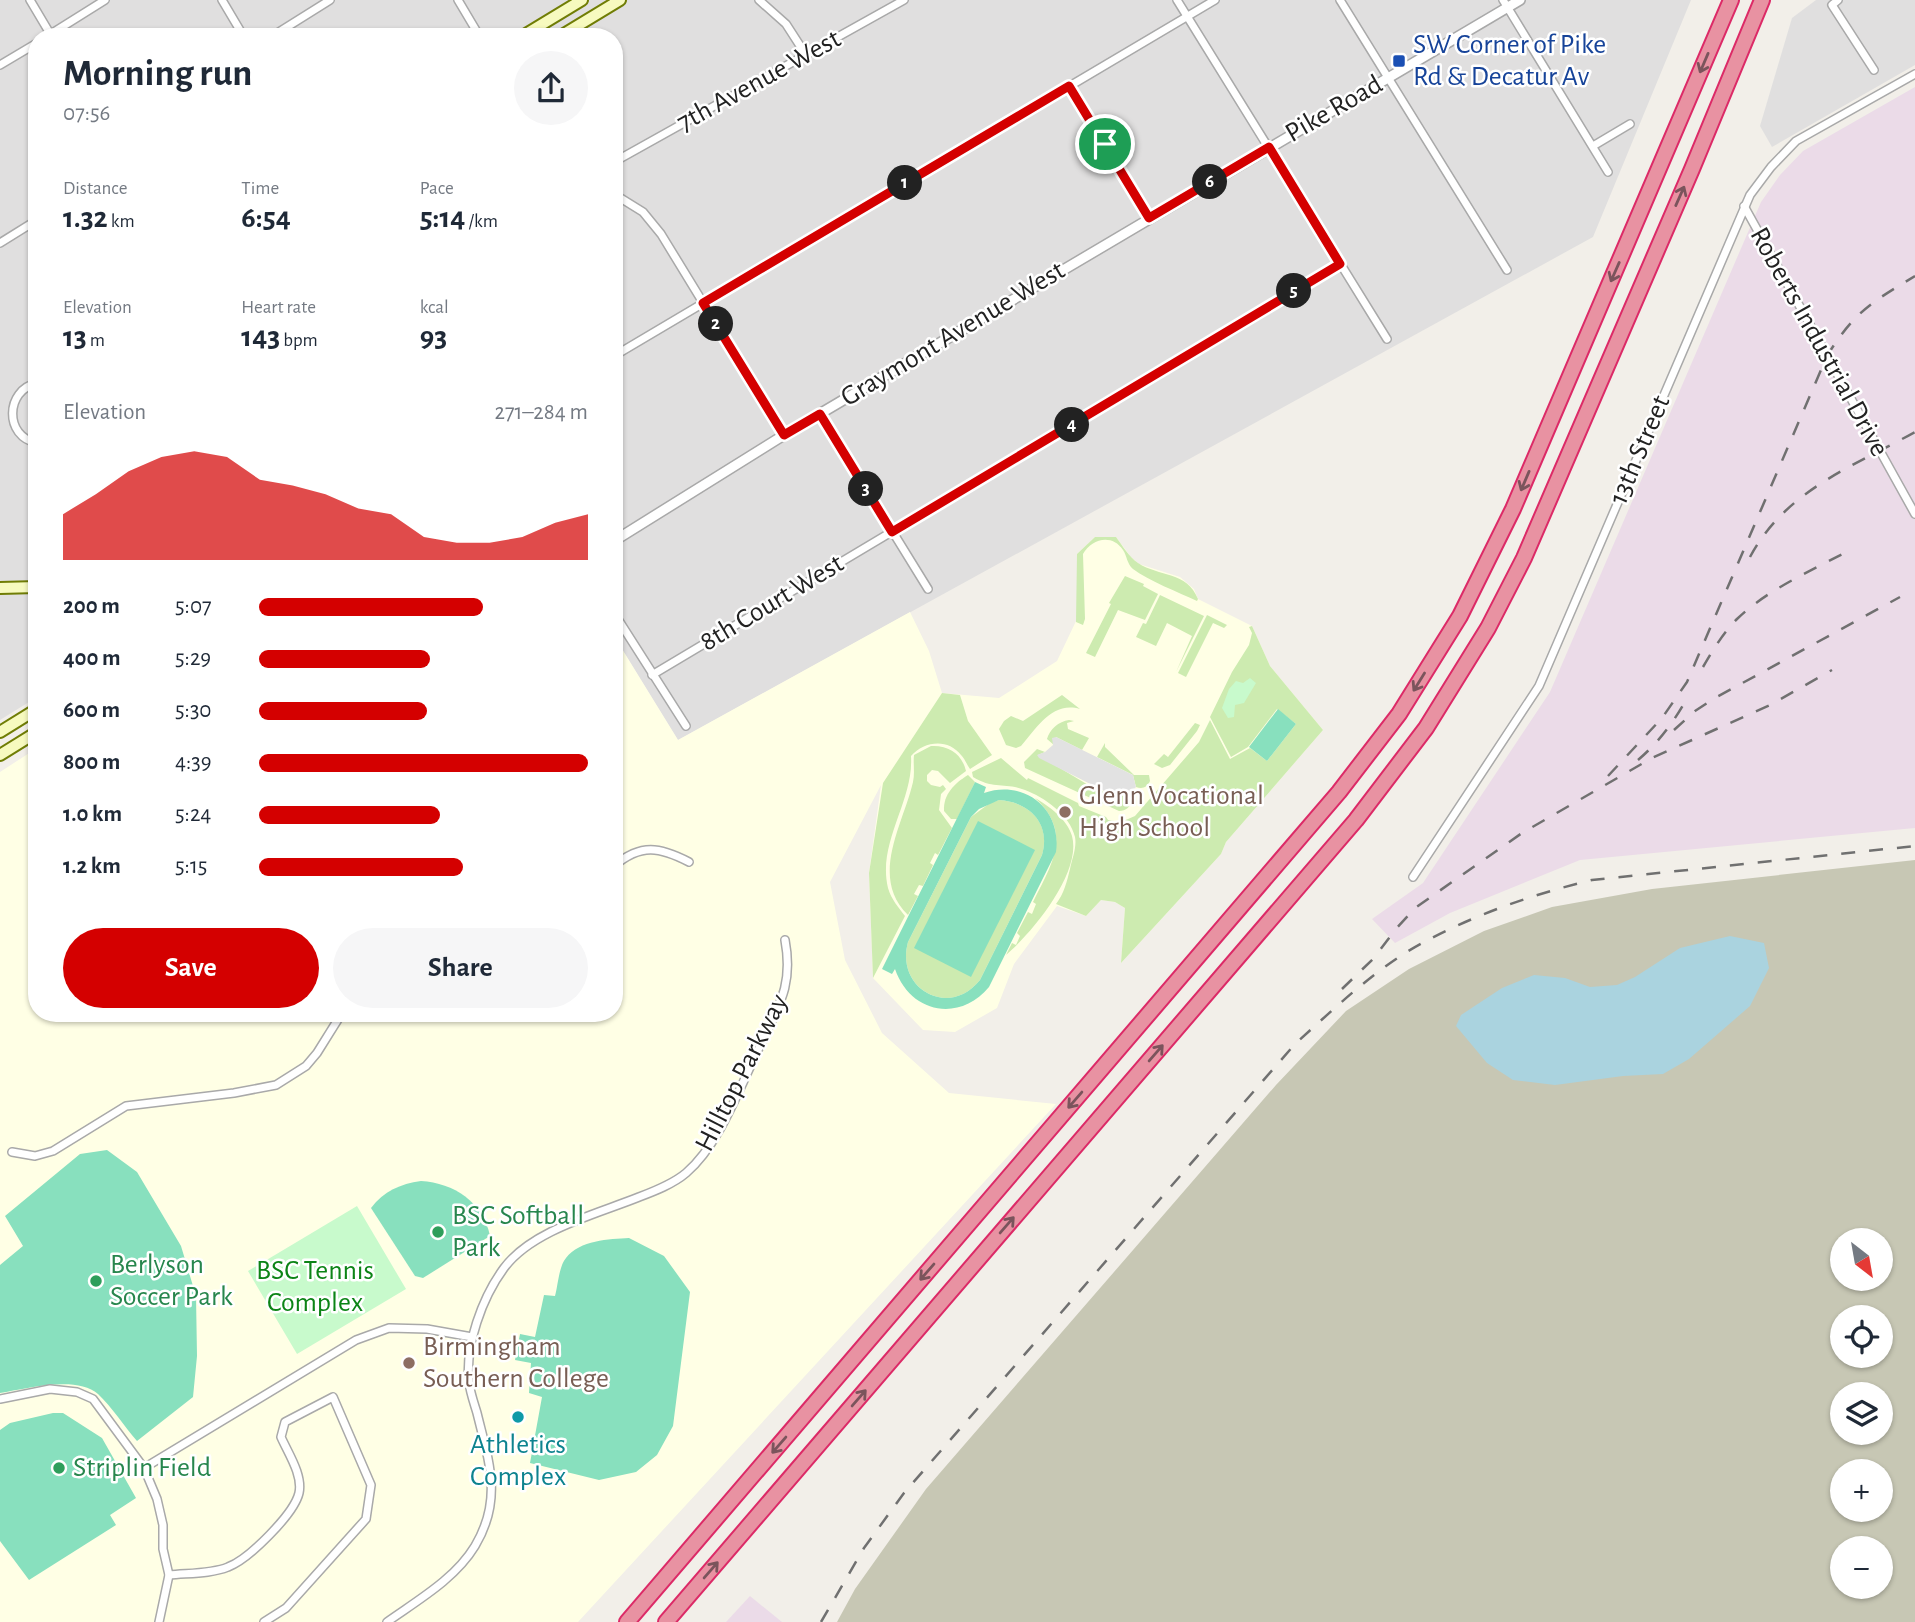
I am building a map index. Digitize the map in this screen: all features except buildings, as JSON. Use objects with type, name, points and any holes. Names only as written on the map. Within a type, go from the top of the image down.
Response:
[{"type":"highway","points":[[627,1622],[1339,792],[1399,714],[1460,616],[1513,509],[1731,0]]},
{"type":"highway","points":[[666,1622],[1356,820],[1426,727],[1488,628],[1524,558],[1762,0]]},
{"type":"main road","points":[[536,28],[582,0]]},
{"type":"main road","points":[[574,28],[620,0]]},
{"type":"main road","points":[[0,587],[28,587]]},
{"type":"main road","points":[[0,732],[28,715]]},
{"type":"main road","points":[[0,755],[28,738]]},
{"type":"street","points":[[30,0],[46,28]]},
{"type":"street","points":[[62,28],[105,0]]},
{"type":"street","points":[[222,0],[239,28]]},
{"type":"street","points":[[285,28],[330,0]]},
{"type":"street","points":[[458,0],[475,28]]},
{"type":"street","points":[[759,0],[786,24],[806,55]]},
{"type":"street","name":"7th Avenue West","points":[[623,157],[904,0]]},
{"type":"street","points":[[1177,0],[1387,339]]},
{"type":"street","points":[[623,351],[1215,0]]},
{"type":"street","points":[[1340,0],[1507,270]]},
{"type":"street","name":"Pike Road","points":[[1149,218],[1388,77],[1505,4],[1520,0]]},
{"type":"street","points":[[1835,3],[1874,70]]},
{"type":"street","points":[[1505,4],[1608,172]]},
{"type":"street","points":[[0,65],[28,48]]},
{"type":"street","name":"13th Street","points":[[1413,877],[1539,686],[1744,206],[1771,167],[1796,141],[1915,74]]},
{"type":"street","points":[[1069,86],[1149,218]]},
{"type":"street","points":[[1593,146],[1630,124]]},
{"type":"street","points":[[623,200],[643,212],[661,234],[784,435]]},
{"type":"street","name":"Roberts Industrial Drive","points":[[1744,206],[1915,514]]},
{"type":"street","name":"Graymont Avenue West","points":[[623,535],[784,435],[1149,218]]},
{"type":"street","points":[[0,243],[28,226]]},
{"type":"street","name":"8th Court West","points":[[652,675],[1340,264]]},
{"type":"street","points":[[28,387],[20,391],[11,414],[14,426],[28,438]]},
{"type":"street","points":[[820,414],[928,589]]},
{"type":"street","points":[[623,628],[686,726]]},
{"type":"street","points":[[623,859],[652,848],[669,852],[689,862]]},
{"type":"street","name":"Hilltop Parkway","points":[[387,1622],[439,1585],[459,1566],[474,1547],[486,1524],[493,1494],[491,1469],[469,1382],[472,1337],[485,1301],[505,1267],[521,1250],[551,1232],[661,1188],[684,1175],[700,1159],[728,1114],[786,989],[790,964],[785,940]]},
{"type":"street","points":[[12,1152],[35,1156],[53,1151],[126,1106],[136,1103],[234,1093],[276,1085],[306,1066],[336,1022]]},
{"type":"street","points":[[144,1468],[356,1340],[389,1328],[427,1329],[472,1337]]},
{"type":"street","points":[[0,1399],[50,1389],[77,1392],[93,1399],[144,1468],[157,1499],[169,1575],[159,1622]]},
{"type":"street","points":[[169,1575],[226,1568],[243,1560],[290,1512],[299,1492],[298,1475],[281,1437],[285,1422],[333,1397],[371,1485],[366,1519],[286,1608],[264,1622]]},
{"type":"shaded area","points":[[0,0],[1691,0],[1593,237],[678,740],[623,651],[623,28],[28,28],[28,703],[0,720]]},
{"type":"shaded area","points":[[1816,0],[1915,0],[1915,65],[1772,147],[1760,126],[1792,18]]},
{"type":"shaded area","points":[[1915,87],[1915,828],[1580,860],[1450,913],[1395,943],[1372,919],[1423,883],[1550,692],[1761,202],[1780,175],[1803,151]]},
{"type":"shaded area","name":"Birmingham Southern College","points":[[1095,537],[1116,537],[1139,564],[1180,577],[1194,589],[1198,599],[1252,626],[1270,666],[1323,730],[1226,842],[1221,854],[1121,963],[1125,908],[1115,902],[1101,900],[1086,916],[1057,906],[1014,964],[997,1008],[955,1032],[923,1030],[873,978],[869,873],[881,785],[830,882],[845,960],[882,1033],[949,1093],[1056,1104],[578,1622],[0,1622],[0,772],[28,754],[28,1022],[623,1022],[623,651],[678,740],[910,612],[929,651],[942,693],[999,698],[1057,661],[1077,619],[1077,554]]},
{"type":"shaded area","points":[[1056,737],[1133,775],[1136,787],[1129,794],[1116,797],[1039,758],[1037,755],[1053,745],[1052,738]]},
{"type":"shaded area","points":[[1915,860],[1915,1622],[837,1622],[855,1589],[926,1489],[1276,1085],[1346,1011],[1409,969],[1484,931],[1552,907],[1652,889]]},
{"type":"shaded area","points":[[750,1596],[782,1622],[726,1622]]},
{"type":"green space","points":[[1095,537],[1116,537],[1138,563],[1187,584],[1193,590],[1197,601],[1140,573],[1131,567],[1118,545],[1113,541],[1102,540],[1091,545],[1083,554],[1085,619],[1083,625],[1076,622],[1077,554]]},
{"type":"green space","points":[[1125,576],[1158,594],[1145,620],[1118,610],[1095,657],[1086,653]]},
{"type":"green space","points":[[1160,595],[1204,616],[1176,672],[1192,636],[1167,623],[1156,646],[1136,637],[1143,623],[1146,624]]},
{"type":"green space","points":[[1207,615],[1227,625],[1224,628],[1213,623],[1186,677],[1178,673]]},
{"type":"green space","points":[[1252,626],[1270,666],[1323,730],[1226,842],[1221,854],[1121,963],[1125,908],[1115,902],[1101,900],[1086,916],[1056,904],[1065,887],[1075,849],[1075,837],[1068,821],[1048,802],[1032,793],[980,781],[973,777],[972,772],[1001,758],[1027,780],[1028,778],[1108,820],[1121,822],[1135,816],[1199,742],[1210,720],[1230,759],[1250,748],[1267,761],[1296,724],[1277,709],[1248,747],[1231,757],[1210,717],[1249,645],[1252,633],[1249,627]]},
{"type":"green space","points":[[1250,678],[1256,683],[1244,703],[1235,705],[1234,717],[1228,718],[1222,708],[1229,689],[1236,681],[1243,683]]},
{"type":"green space","points":[[942,693],[960,695],[968,721],[992,755],[970,769],[956,750],[943,744],[922,747],[911,756],[907,789],[891,838],[886,871],[889,892],[905,916],[873,978],[869,873],[883,783]]},
{"type":"green space","points":[[1062,695],[1080,709],[1053,712],[1021,746],[1016,748],[1006,745],[999,729],[1004,721],[1011,716],[1023,721]]},
{"type":"green space","points":[[1278,709],[1296,724],[1267,761],[1249,747]]},
{"type":"green space","points":[[1069,720],[1074,721],[1067,723],[1068,729],[1089,738],[1082,750],[1056,737],[1054,745],[1047,739],[1055,726]]},
{"type":"green space","points":[[1195,723],[1200,725],[1197,731],[1170,765],[1162,768],[1154,764],[1164,754],[1168,757]]},
{"type":"green space","points":[[1105,743],[1105,747],[1134,775],[1149,775],[1150,781],[1147,785],[1136,787],[1133,775],[1097,757]]},
{"type":"green space","points":[[931,746],[944,747],[954,752],[966,771],[950,783],[938,771],[932,770],[927,775],[927,781],[931,785],[943,785],[946,789],[941,794],[939,810],[952,828],[938,855],[935,853],[930,863],[933,865],[923,886],[919,885],[914,894],[918,896],[908,915],[897,900],[891,884],[892,850],[913,782],[914,755]]},
{"type":"green space","points":[[1037,749],[1045,752],[1038,755],[1090,786],[1116,797],[1129,794],[1132,799],[1129,806],[1119,811],[1025,768],[1024,762]]},
{"type":"green space","points":[[968,775],[975,782],[957,819],[951,819],[944,811],[946,799],[954,785]]},
{"type":"green space","points":[[975,782],[986,787],[984,793],[1013,790],[1037,801],[1053,823],[1056,852],[989,987],[964,1006],[936,1008],[923,1004],[912,995],[902,984],[895,969],[892,974],[882,969]],"holes":[[[999,800],[1029,810],[1041,825],[1044,844],[1042,855],[980,980],[954,997],[940,998],[917,985],[909,973],[906,959],[908,942],[971,817],[979,809]]]},
{"type":"green space","points":[[1035,798],[1052,809],[1066,824],[1072,836],[1073,851],[1070,867],[1052,901],[1029,932],[1017,945],[1006,955],[1012,943],[1016,945],[1020,936],[1017,933],[1028,912],[1032,914],[1036,904],[1033,902],[1047,875],[1055,849],[1053,824],[1047,811]]},
{"type":"green space","points":[[999,800],[1020,805],[1036,817],[1043,834],[1042,855],[980,980],[954,997],[940,998],[917,985],[909,973],[906,959],[908,942],[971,817],[990,803]]},
{"type":"green space","points":[[978,821],[1035,850],[971,977],[914,948]]},
{"type":"green space","name":"Berlyson Soccer Park","points":[[107,1150],[137,1172],[181,1246],[196,1296],[197,1356],[193,1397],[137,1441],[103,1399],[89,1388],[64,1384],[0,1393],[0,1265],[23,1246],[5,1216],[80,1154]]},
{"type":"green space","name":"BSC Softball Park","points":[[421,1181],[445,1186],[465,1196],[481,1213],[490,1236],[423,1278],[415,1276],[371,1208],[393,1189]]},
{"type":"green space","name":"BSC Tennis Complex","points":[[357,1206],[406,1289],[297,1354],[248,1271]]},
{"type":"green space","points":[[629,1238],[664,1256],[690,1292],[673,1426],[657,1455],[636,1472],[599,1480],[530,1463],[542,1397],[529,1393],[531,1363],[515,1360],[520,1334],[535,1337],[544,1295],[555,1296],[562,1266],[572,1252],[595,1242]]},
{"type":"green space","name":"Striplin Field","points":[[63,1413],[102,1438],[136,1498],[110,1515],[116,1525],[29,1580],[0,1541],[0,1430],[10,1423]]},
{"type":"water","points":[[1730,936],[1764,943],[1769,968],[1750,1006],[1689,1059],[1663,1074],[1555,1085],[1513,1080],[1487,1063],[1456,1026],[1461,1015],[1502,988],[1534,975],[1565,978],[1590,987],[1617,985],[1635,977],[1680,948]]},
{"type":"railway","points":[[1608,776],[1662,718],[1687,682],[1827,356],[1855,318],[1887,293],[1915,276]]},
{"type":"railway","points":[[1750,557],[1765,534],[1801,497],[1822,482],[1915,432]]},
{"type":"railway","points":[[1703,667],[1727,630],[1749,608],[1790,581],[1848,551]]},
{"type":"railway","points":[[1674,730],[1715,698],[1900,597]]},
{"type":"railway","points":[[1342,989],[1374,958],[1415,908],[1522,833],[1652,758],[1770,705],[1832,670]]},
{"type":"railway","points":[[1638,760],[1665,732],[1686,700]]},
{"type":"railway","points":[[821,1622],[864,1548],[904,1493],[1295,1044],[1358,988],[1391,963],[1426,941],[1487,913],[1592,880],[1915,846]]},
{"type":"place","name":"SW Corner of Pike Rd & Decatur Av","points":[[1399,61]]},
{"type":"place","name":"Glenn Vocational High School","points":[[1065,812]]},
{"type":"place","name":"BSC Softball Park","points":[[438,1232]]},
{"type":"place","name":"Berlyson Soccer Park","points":[[96,1281]]},
{"type":"place","name":"Birmingham Southern College","points":[[409,1363]]},
{"type":"place","name":"Athletics Complex","points":[[518,1417]]},
{"type":"place","name":"Striplin Field","points":[[59,1468]]},
{"type":"route","points":[[1069,86],[1105,144],[1149,218],[1269,147],[1340,264],[892,532],[820,414],[784,435],[703,303],[1069,86]]}]
